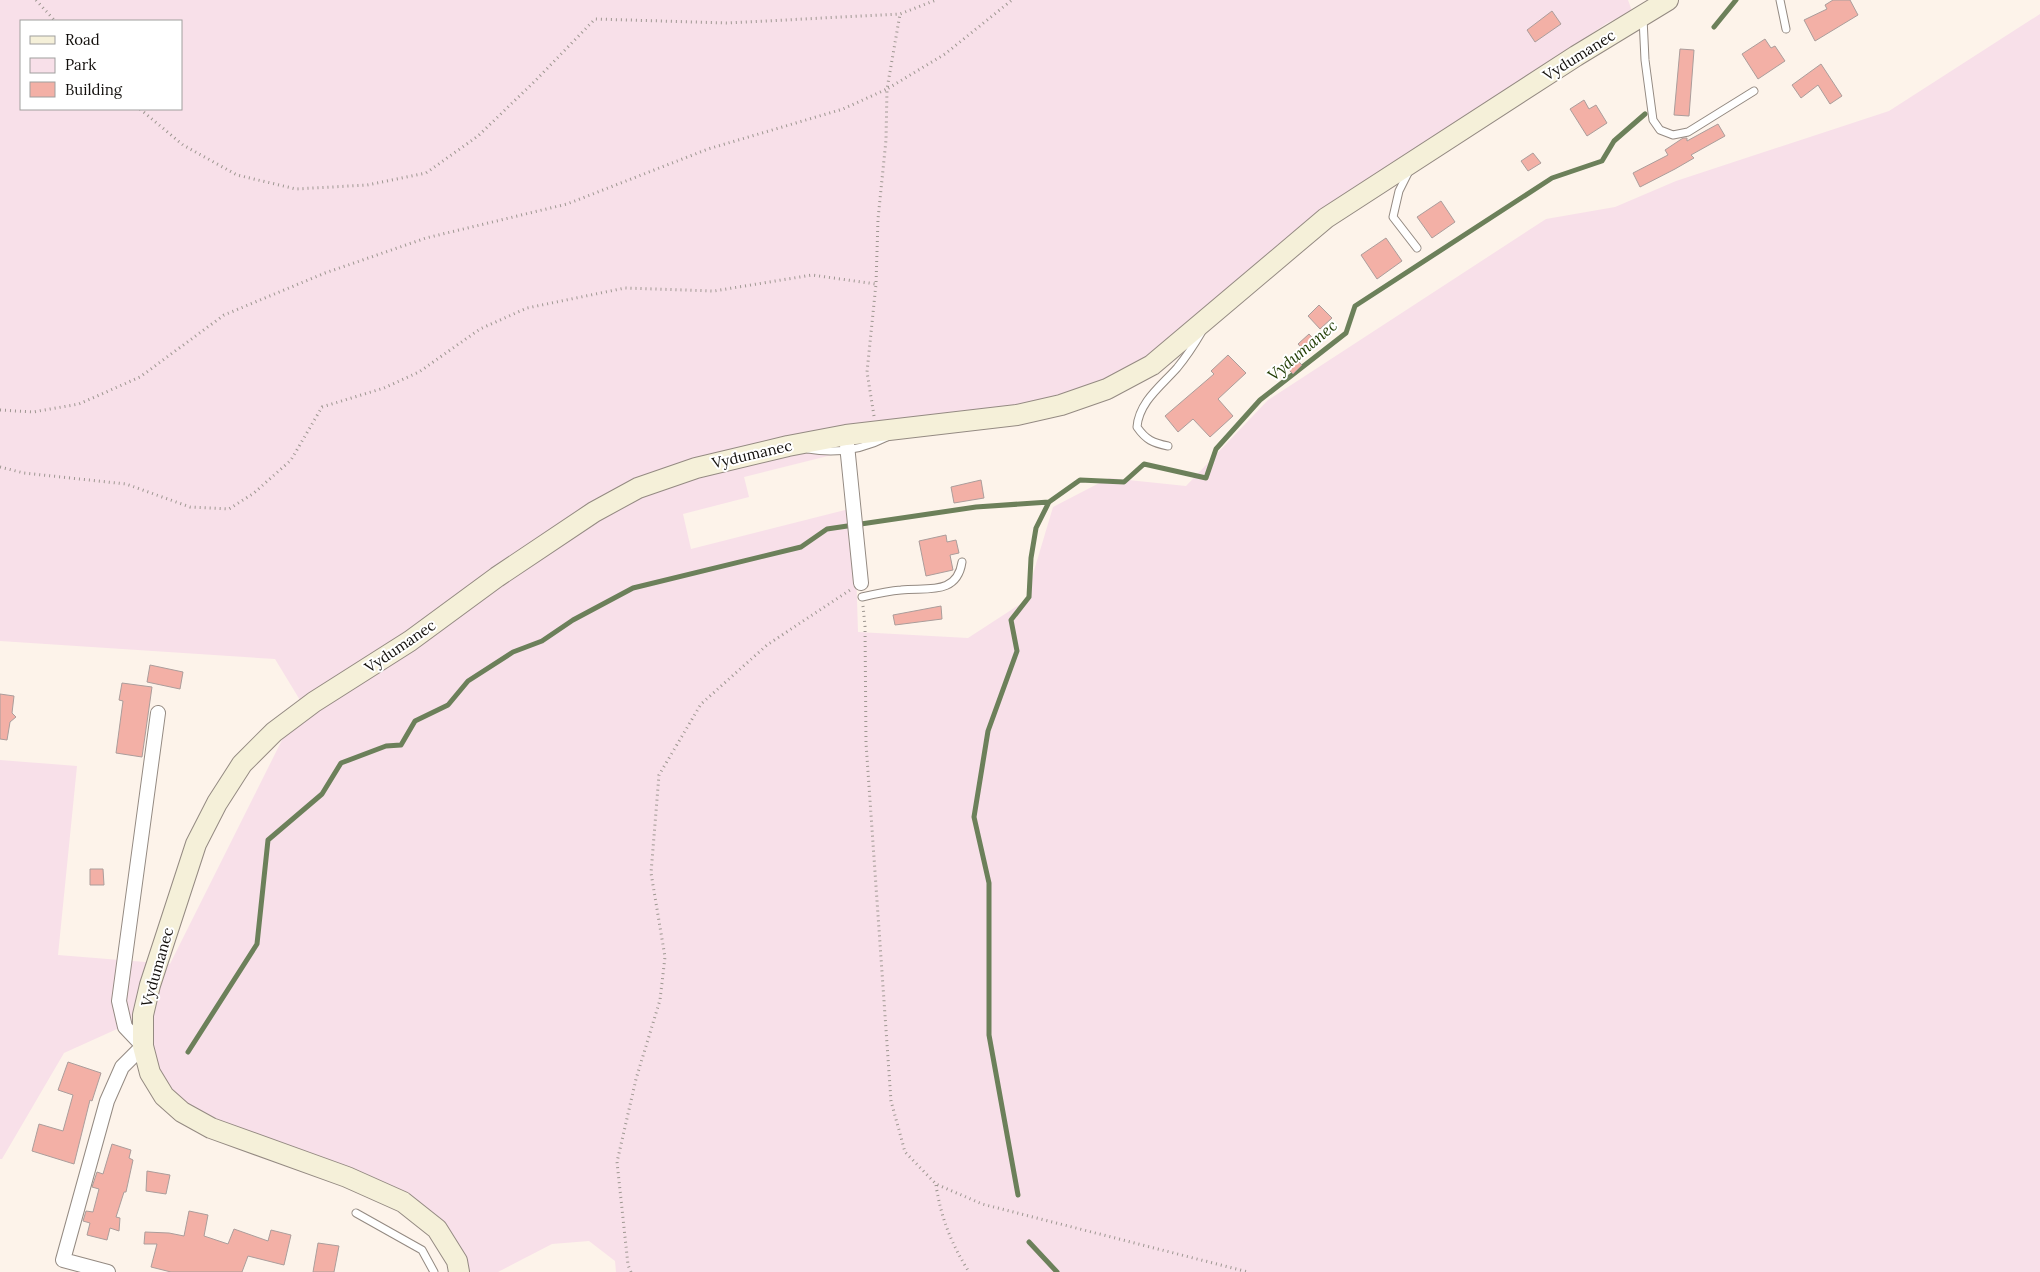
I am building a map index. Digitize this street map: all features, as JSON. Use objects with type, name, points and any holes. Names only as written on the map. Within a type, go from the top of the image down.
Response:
[{"type":"main road","name":"Vydumanec","points":[[459,1272],[457,1261],[436,1228],[403,1202],[347,1177],[211,1128],[182,1112],[164,1096],[150,1073],[143,1046],[143,1015],[150,985],[196,844],[217,803],[242,764],[274,732],[314,702],[410,641],[497,577],[594,512],[638,488],[696,468],[788,446],[847,442],[876,431],[1017,415],[1061,405],[1107,389],[1152,365],[1326,218],[1668,0]]},
{"type":"street","points":[[847,442],[861,582]]},
{"type":"street","name":"Vydumanec","points":[[143,1046],[125,1027],[119,1001],[158,713]]},
{"type":"street","points":[[108,1272],[62,1260],[107,1101],[122,1067],[143,1046]]},
{"type":"lane","points":[[1780,0],[1786,30]]},
{"type":"lane","points":[[1643,15],[1653,120],[1660,130],[1673,135],[1688,132],[1754,91]]},
{"type":"lane","name":"Vydumanec","points":[[1414,162],[1399,191],[1393,216],[1417,248]]},
{"type":"lane","name":"Vydumanec","points":[[1168,446],[1146,439],[1137,427],[1138,416],[1144,404],[1193,347],[1212,315]]},
{"type":"lane","points":[[847,442],[868,447],[908,427]]},
{"type":"lane","points":[[862,597],[901,590],[947,586],[956,579],[962,562]]},
{"type":"lane","points":[[356,1212],[422,1250],[434,1272]]},
{"type":"path","points":[[36,0],[55,20]]},
{"type":"path","points":[[141,110],[183,145],[237,175],[296,189],[367,185],[426,173],[478,136],[595,19],[727,23],[900,14],[936,0]]},
{"type":"path","points":[[0,410],[33,412],[79,404],[140,377],[224,315],[325,272],[426,238],[567,204],[708,149],[843,109],[886,90],[945,54],[1012,0]]},
{"type":"path","points":[[876,431],[867,372],[876,284],[878,219],[886,140],[886,90],[900,14]]},
{"type":"path","points":[[0,467],[24,473],[126,484],[190,507],[229,509],[254,493],[291,460],[322,407],[384,388],[419,372],[480,329],[527,308],[625,288],[714,291],[812,275],[876,284]]},
{"type":"path","points":[[631,1272],[628,1265],[617,1162],[636,1079],[660,1000],[665,957],[651,873],[660,775],[701,704],[767,645],[861,582]]},
{"type":"path","points":[[862,597],[865,626],[866,743],[891,1101],[905,1152],[936,1184],[982,1204],[1248,1272]]},
{"type":"path","points":[[936,1184],[940,1210],[954,1248],[969,1272]]},
{"type":"green space","points":[[0,0],[1628,0],[1632,11],[1607,23],[1385,177],[1112,388],[852,439],[858,632],[968,638],[1025,601],[1053,507],[1109,478],[1186,486],[1268,400],[1546,219],[1615,207],[1676,181],[1889,111],[2040,14],[2040,1272],[616,1272],[615,1261],[589,1241],[552,1244],[498,1272],[463,1272],[413,1208],[219,1132],[155,1075],[148,1015],[64,1053],[2,1159],[0,1159],[0,760],[77,766],[58,955],[170,964],[292,720],[306,710],[275,659],[0,641]],"holes":[[[840,453],[853,508],[691,549],[683,514],[749,497],[744,477]]]},
{"type":"building","points":[[1833,0],[1850,0],[1858,15],[1815,41],[1804,20],[1827,9],[1825,5]]},
{"type":"building","points":[[1552,11],[1561,24],[1535,42],[1527,30]]},
{"type":"building","points":[[1765,39],[1771,48],[1775,46],[1785,61],[1758,79],[1742,54]]},
{"type":"building","points":[[1680,49],[1694,50],[1689,116],[1674,115]]},
{"type":"building","points":[[1821,64],[1842,96],[1830,104],[1818,85],[1801,98],[1792,85]]},
{"type":"building","points":[[1584,100],[1589,109],[1596,105],[1607,123],[1587,136],[1570,109]]},
{"type":"building","points":[[1718,124],[1725,136],[1691,155],[1694,158],[1640,187],[1633,173],[1668,155],[1665,150],[1683,138],[1687,138],[1687,141]]},
{"type":"building","points":[[1533,153],[1541,163],[1528,171],[1521,161]]},
{"type":"building","points":[[1441,201],[1455,222],[1432,238],[1417,217]]},
{"type":"building","points":[[1386,238],[1402,261],[1377,279],[1361,255]]},
{"type":"building","points":[[1319,305],[1332,318],[1320,329],[1308,316]]},
{"type":"building","points":[[1309,334],[1318,344],[1307,354],[1298,344]]},
{"type":"building","points":[[1228,355],[1246,373],[1218,399],[1233,416],[1210,437],[1193,419],[1178,432],[1165,416],[1214,374],[1211,371]]},
{"type":"building","points":[[1293,356],[1302,365],[1293,374],[1284,365]]},
{"type":"building","points":[[981,480],[984,498],[954,503],[951,487]]},
{"type":"building","points":[[946,535],[947,542],[956,540],[959,553],[950,555],[953,570],[926,576],[919,541]]},
{"type":"building","points":[[941,606],[942,619],[895,625],[893,615]]},
{"type":"building","points":[[150,665],[183,672],[180,689],[147,682]]},
{"type":"building","points":[[122,683],[152,687],[142,757],[116,753],[123,701],[119,700]]},
{"type":"building","points":[[0,694],[14,696],[12,713],[16,717],[10,722],[7,740],[0,739]]},
{"type":"building","points":[[90,869],[103,869],[104,885],[90,885]]},
{"type":"building","points":[[68,1062],[101,1073],[92,1101],[90,1100],[74,1164],[32,1151],[39,1124],[63,1131],[73,1095],[58,1090]]},
{"type":"building","points":[[112,1144],[131,1150],[129,1158],[133,1160],[126,1192],[124,1192],[116,1217],[120,1218],[119,1231],[110,1228],[107,1240],[87,1235],[90,1223],[83,1221],[86,1211],[93,1212],[99,1189],[92,1187],[97,1172],[103,1174]]},
{"type":"building","points":[[147,1171],[170,1175],[166,1194],[146,1191]]},
{"type":"building","points":[[189,1211],[208,1215],[204,1236],[228,1244],[234,1229],[268,1241],[271,1230],[291,1235],[284,1265],[248,1256],[242,1272],[171,1272],[151,1267],[157,1244],[144,1244],[145,1232],[184,1236]]},
{"type":"building","points":[[318,1243],[339,1246],[334,1272],[313,1272]]},
{"type":"waterway","name":"Vydumanec","points":[[1714,27],[1736,0]]},
{"type":"waterway","name":"Vydumanec","points":[[1018,1195],[989,1035],[989,883],[974,817],[988,731],[1017,651],[1011,620],[1029,597],[1031,558],[1036,528],[1049,502],[1080,480],[1124,482],[1144,464],[1206,478],[1216,449],[1260,400],[1346,333],[1355,306],[1552,178],[1602,161],[1614,141],[1645,114]]},
{"type":"waterway","points":[[188,1052],[257,944],[268,840],[322,794],[341,763],[386,746],[401,745],[415,721],[448,705],[468,681],[513,652],[542,641],[573,620],[633,588],[801,547],[827,529],[976,507],[1049,502]]},
{"type":"waterway","points":[[1029,1242],[1057,1272]]}]
